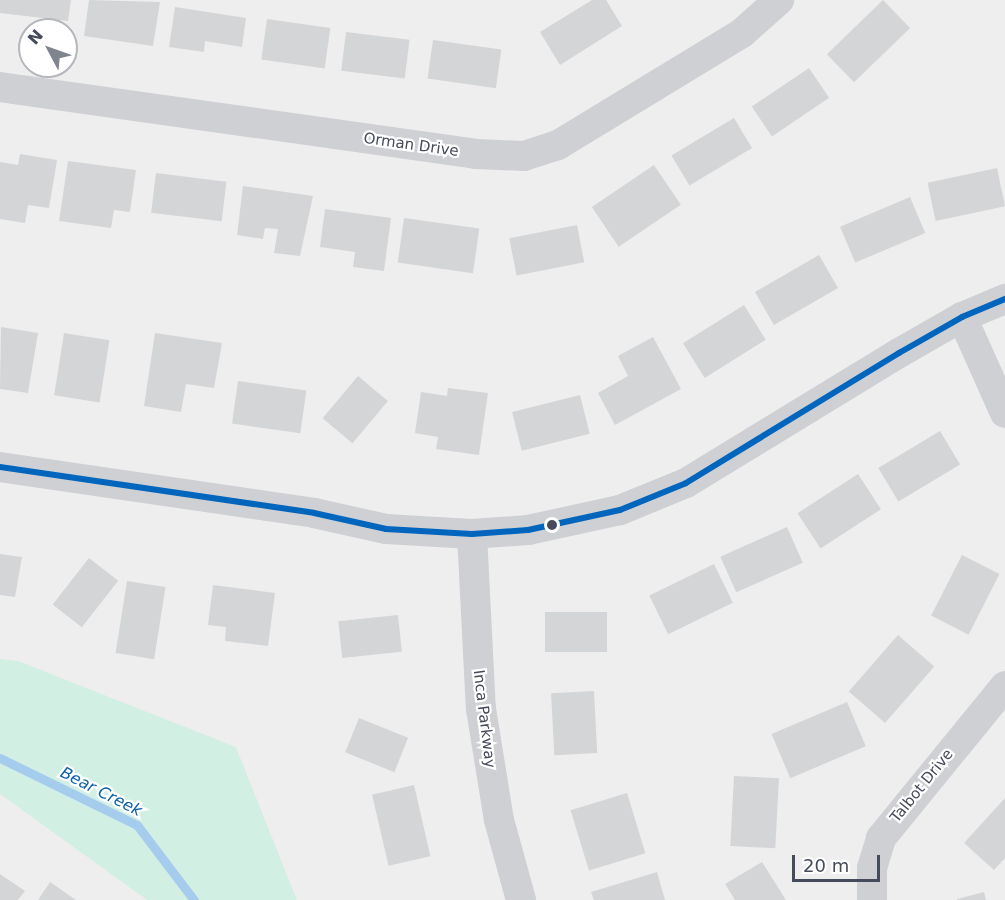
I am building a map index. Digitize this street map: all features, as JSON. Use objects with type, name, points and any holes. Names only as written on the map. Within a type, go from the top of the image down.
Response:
[{"type":"street","name":"Orman Drive","points":[[0,87],[476,154],[524,156],[558,145],[589,127],[742,33],[779,0]]},
{"type":"street","points":[[0,467],[314,513],[386,529],[471,534],[528,530],[620,510],[686,483],[962,317],[1005,299]]},
{"type":"street","points":[[962,317],[1005,413]]},
{"type":"street","name":"Inca Parkway","points":[[471,534],[481,709],[499,820],[521,900]]},
{"type":"street","name":"Talbot Drive","points":[[872,900],[872,868],[881,838],[1005,686]]},
{"type":"green space","points":[[0,659],[18,661],[236,747],[297,900],[147,900],[0,794]]},
{"type":"building","points":[[0,0],[71,0],[68,18],[42,18],[0,13]]},
{"type":"building","points":[[89,0],[160,2],[153,46],[84,36]]},
{"type":"building","points":[[592,0],[606,0],[622,26],[560,65],[540,32]]},
{"type":"building","points":[[883,0],[910,28],[854,82],[827,54]]},
{"type":"building","points":[[175,7],[246,18],[242,47],[205,41],[204,52],[169,47]]},
{"type":"building","points":[[267,19],[330,28],[325,69],[261,60]]},
{"type":"building","points":[[346,32],[410,40],[405,79],[341,71]]},
{"type":"building","points":[[433,40],[501,50],[496,88],[428,79]]},
{"type":"building","points":[[809,68],[829,98],[772,136],[752,107]]},
{"type":"building","points":[[734,118],[752,148],[689,186],[671,156]]},
{"type":"building","points":[[20,154],[57,160],[49,208],[28,205],[25,223],[0,219],[0,162],[18,165]]},
{"type":"building","points":[[68,161],[136,170],[130,212],[114,210],[111,228],[59,221]]},
{"type":"building","points":[[654,165],[681,205],[619,247],[592,207]]},
{"type":"building","points":[[997,168],[1005,206],[936,221],[928,183]]},
{"type":"building","points":[[156,173],[226,182],[222,221],[151,213]]},
{"type":"building","points":[[243,186],[313,196],[300,256],[274,253],[278,229],[265,228],[263,239],[237,235]]},
{"type":"building","points":[[910,197],[925,233],[855,263],[840,227]]},
{"type":"building","points":[[325,209],[391,218],[384,271],[353,267],[355,252],[320,247]]},
{"type":"building","points":[[404,218],[479,229],[473,273],[398,263]]},
{"type":"building","points":[[577,225],[584,262],[517,275],[509,238]]},
{"type":"building","points":[[819,255],[838,288],[774,325],[755,292]]},
{"type":"building","points":[[744,305],[766,340],[705,378],[683,343]]},
{"type":"building","points":[[1,327],[38,333],[28,393],[0,389]]},
{"type":"building","points":[[64,333],[109,340],[100,402],[54,395]]},
{"type":"building","points":[[155,333],[222,343],[214,388],[186,384],[181,412],[144,406]]},
{"type":"building","points":[[653,337],[681,389],[615,425],[598,393],[628,376],[618,356]]},
{"type":"building","points":[[358,376],[388,401],[353,443],[323,418]]},
{"type":"building","points":[[238,381],[306,391],[300,433],[232,424]]},
{"type":"building","points":[[448,388],[488,393],[479,455],[436,449],[438,437],[415,433],[421,392],[447,396]]},
{"type":"building","points":[[580,395],[590,434],[522,451],[512,412]]},
{"type":"building","points":[[940,431],[960,464],[898,502],[878,468]]},
{"type":"building","points":[[858,474],[881,509],[820,548],[798,513]]},
{"type":"building","points":[[787,527],[803,563],[736,592],[720,557]]},
{"type":"building","points":[[0,554],[22,557],[15,597],[0,595]]},
{"type":"building","points":[[962,555],[999,574],[969,635],[931,616]]},
{"type":"building","points":[[89,558],[118,581],[82,627],[53,604]]},
{"type":"building","points":[[714,564],[733,603],[668,634],[649,596]]},
{"type":"building","points":[[127,581],[166,587],[154,659],[116,653]]},
{"type":"building","points":[[213,585],[275,593],[268,646],[225,641],[226,627],[208,625]]},
{"type":"building","points":[[545,612],[607,612],[607,652],[545,652]]},
{"type":"building","points":[[398,615],[402,652],[342,658],[338,621]]},
{"type":"building","points":[[898,635],[934,666],[885,723],[849,692]]},
{"type":"building","points":[[594,691],[597,753],[554,755],[551,693]]},
{"type":"building","points":[[847,702],[866,746],[790,778],[772,734]]},
{"type":"building","points":[[359,718],[408,738],[394,772],[345,752]]},
{"type":"building","points":[[734,776],[779,778],[775,848],[730,846]]},
{"type":"building","points":[[414,785],[430,856],[389,866],[372,795]]},
{"type":"building","points":[[627,793],[645,853],[589,870],[571,810]]},
{"type":"building","points":[[1005,798],[1005,858],[994,870],[964,843]]},
{"type":"building","points":[[762,862],[786,900],[735,900],[725,884]]},
{"type":"building","points":[[657,872],[665,900],[594,900],[591,892]]},
{"type":"building","points":[[0,874],[25,891],[18,900],[0,900]]},
{"type":"building","points":[[50,882],[76,900],[38,900]]},
{"type":"building","points":[[984,892],[986,900],[957,900],[957,899]]},
{"type":"waterway","name":"Bear Creek","points":[[0,758],[137,825],[194,900]]},
{"type":"transit line","points":[[0,467],[314,513],[386,529],[472,534],[528,530],[620,510],[686,483],[899,353],[962,317],[1005,299]]}]
